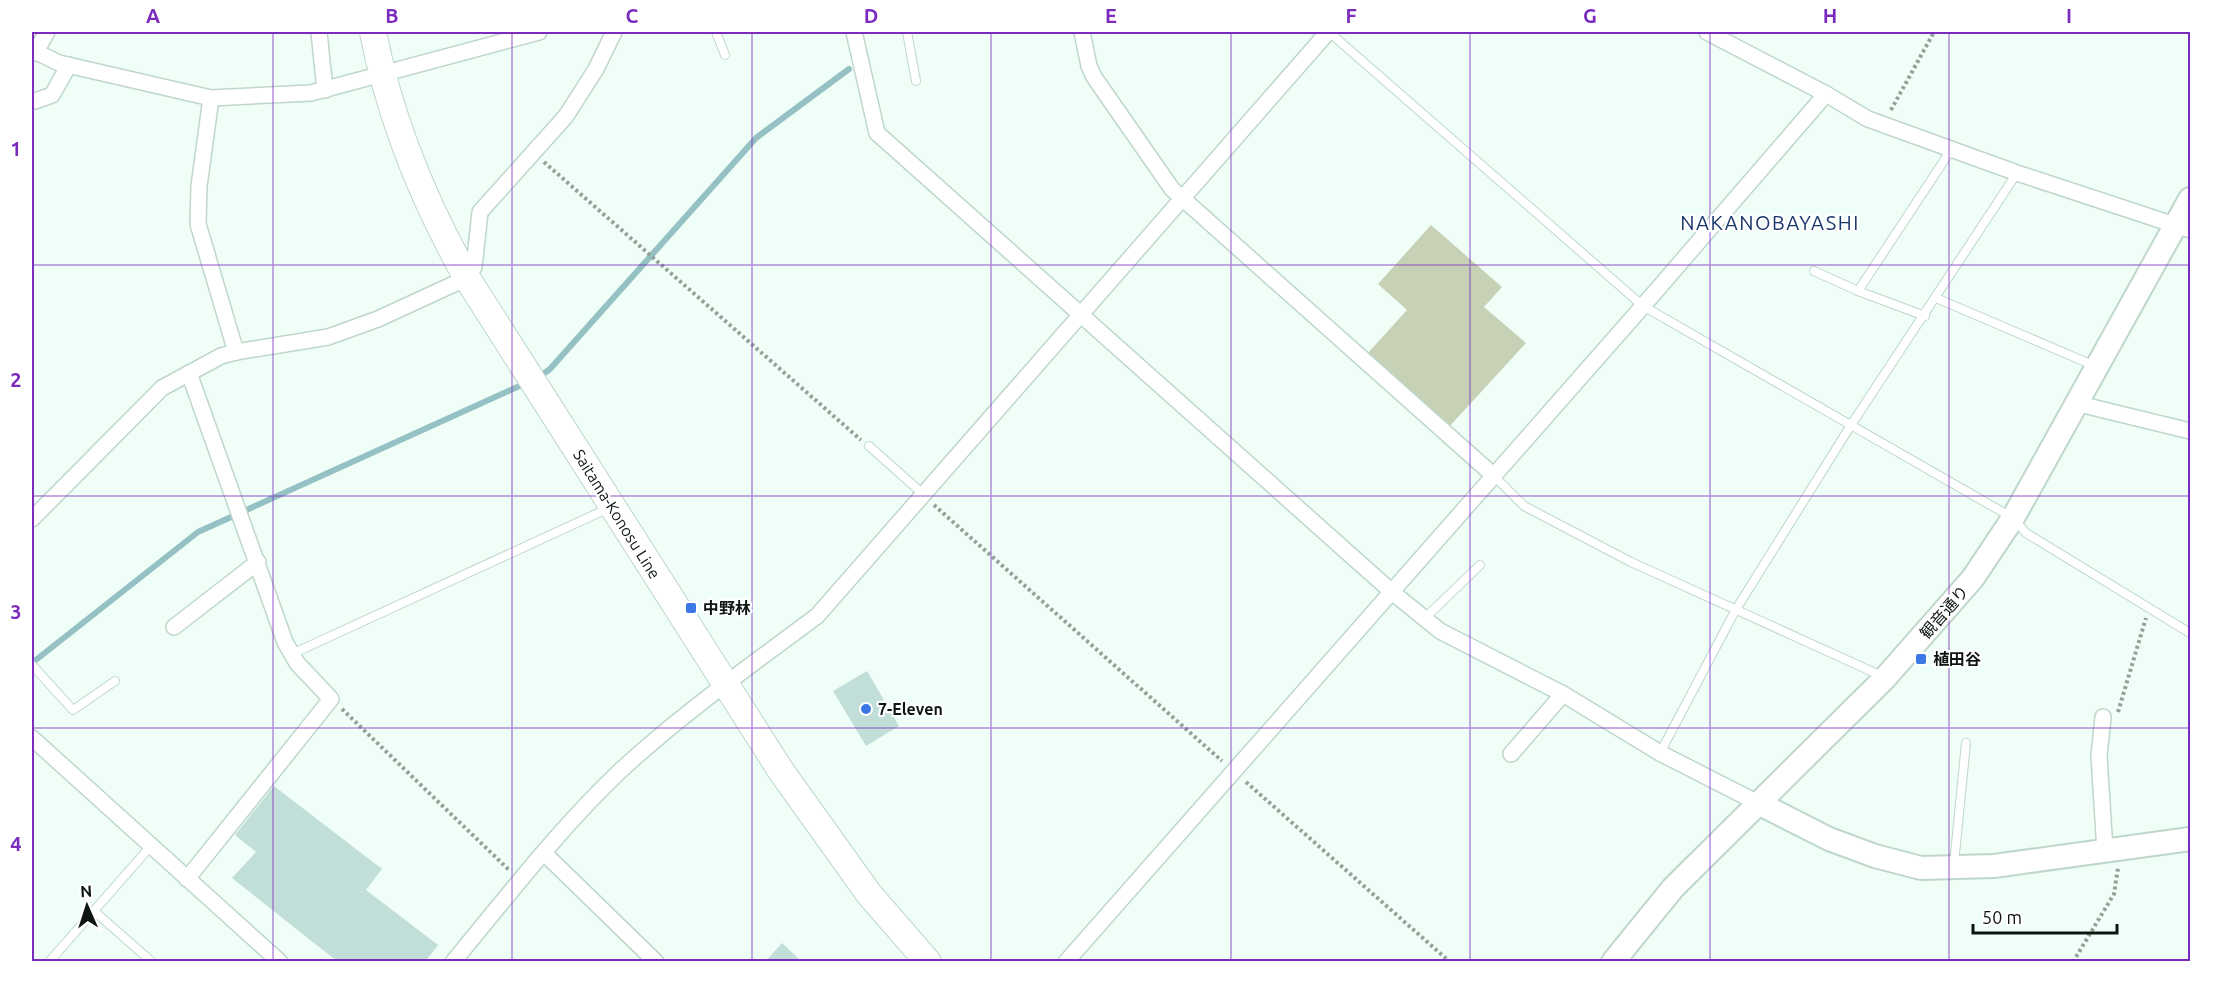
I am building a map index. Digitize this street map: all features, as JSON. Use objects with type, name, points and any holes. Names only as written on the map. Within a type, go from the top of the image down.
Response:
[{"type":"main road","name":"Saitama-Konosu Line","points":[[373,32],[381,76],[402,141],[420,187],[467,278],[725,685],[838,853],[869,894],[928,962]]},
{"type":"street","points":[[47,32],[33,51],[69,66],[211,98],[311,93],[539,32]]},
{"type":"street","points":[[319,32],[325,90]]},
{"type":"street","points":[[32,519],[162,388],[189,373],[221,356],[236,352],[328,338],[378,319],[467,278],[474,267],[480,212],[566,116],[596,69],[614,32]]},
{"type":"street","points":[[854,32],[877,133],[1392,592],[1440,631],[1563,694],[1660,753],[1829,838],[1875,856],[1921,868],[1994,866],[2190,839]]},
{"type":"street","points":[[1082,32],[1089,66],[1094,77],[1172,189],[1493,475]]},
{"type":"street","points":[[453,962],[520,881],[619,773],[725,685],[817,616],[1328,32]]},
{"type":"street","points":[[1707,32],[1883,125],[2017,173],[2183,227]]},
{"type":"street","points":[[35,100],[52,95],[69,66]]},
{"type":"street","points":[[1066,962],[1643,306],[1826,93]]},
{"type":"street","points":[[211,98],[199,186],[198,224],[236,352]]},
{"type":"street","name":"観音通り","points":[[1613,962],[1674,888],[1760,804],[1816,744],[1885,678],[1973,578],[2013,518],[2096,367],[2183,227],[2190,199]]},
{"type":"street","points":[[187,879],[331,699],[292,654],[189,373]]},
{"type":"street","points":[[2075,403],[2190,431]]},
{"type":"street","points":[[174,627],[258,562]]},
{"type":"street","points":[[1510,754],[1563,694]]},
{"type":"street","points":[[2103,717],[2099,756],[2104,851]]},
{"type":"street","points":[[32,738],[280,962]]},
{"type":"street","points":[[544,854],[656,962]]},
{"type":"lane","points":[[716,32],[725,55]]},
{"type":"lane","points":[[907,32],[916,81]]},
{"type":"lane","points":[[1328,32],[1643,306],[2013,518],[2026,533],[2190,633]]},
{"type":"lane","points":[[1858,291],[1951,150]]},
{"type":"lane","points":[[1660,753],[1735,611],[1851,425],[1925,316],[2017,173]]},
{"type":"lane","points":[[1814,271],[1858,291],[1925,316]]},
{"type":"lane","points":[[1936,298],[2096,367]]},
{"type":"lane","points":[[868,447],[922,494]]},
{"type":"lane","points":[[1493,475],[1524,506],[1631,562],[1885,678]]},
{"type":"lane","points":[[292,654],[612,506]]},
{"type":"lane","points":[[1424,619],[1480,565]]},
{"type":"lane","points":[[32,665],[72,710],[115,681]]},
{"type":"lane","points":[[1953,868],[1966,743]]},
{"type":"lane","points":[[49,962],[150,847]]},
{"type":"lane","points":[[94,911],[152,962]]},
{"type":"path","points":[[1883,125],[1934,32]]},
{"type":"path","points":[[533,152],[868,447]]},
{"type":"path","points":[[922,494],[1450,962]]},
{"type":"path","points":[[331,699],[520,881]]},
{"type":"green space","points":[[1431,225],[1502,287],[1484,307],[1526,343],[1448,428],[1368,353],[1407,310],[1378,284]]},
{"type":"building","points":[[867,671],[899,726],[866,746],[833,691]]},
{"type":"building","points":[[274,786],[382,869],[366,890],[438,945],[425,962],[338,962],[232,878],[256,852],[235,835]]},
{"type":"building","points":[[782,943],[802,962],[765,962]]},
{"type":"waterway","points":[[538,378],[550,369],[756,138],[849,69]]},
{"type":"waterway","points":[[32,663],[198,532],[526,383]]},
{"type":"place","name":"中野林","points":[[691,608]]},
{"type":"place","name":"植田谷","points":[[1921,659]]},
{"type":"place","name":"7-Eleven","points":[[866,709]]},
{"type":"district","name":"NAKANOBAYASHI","points":[[1770,222]]}]
